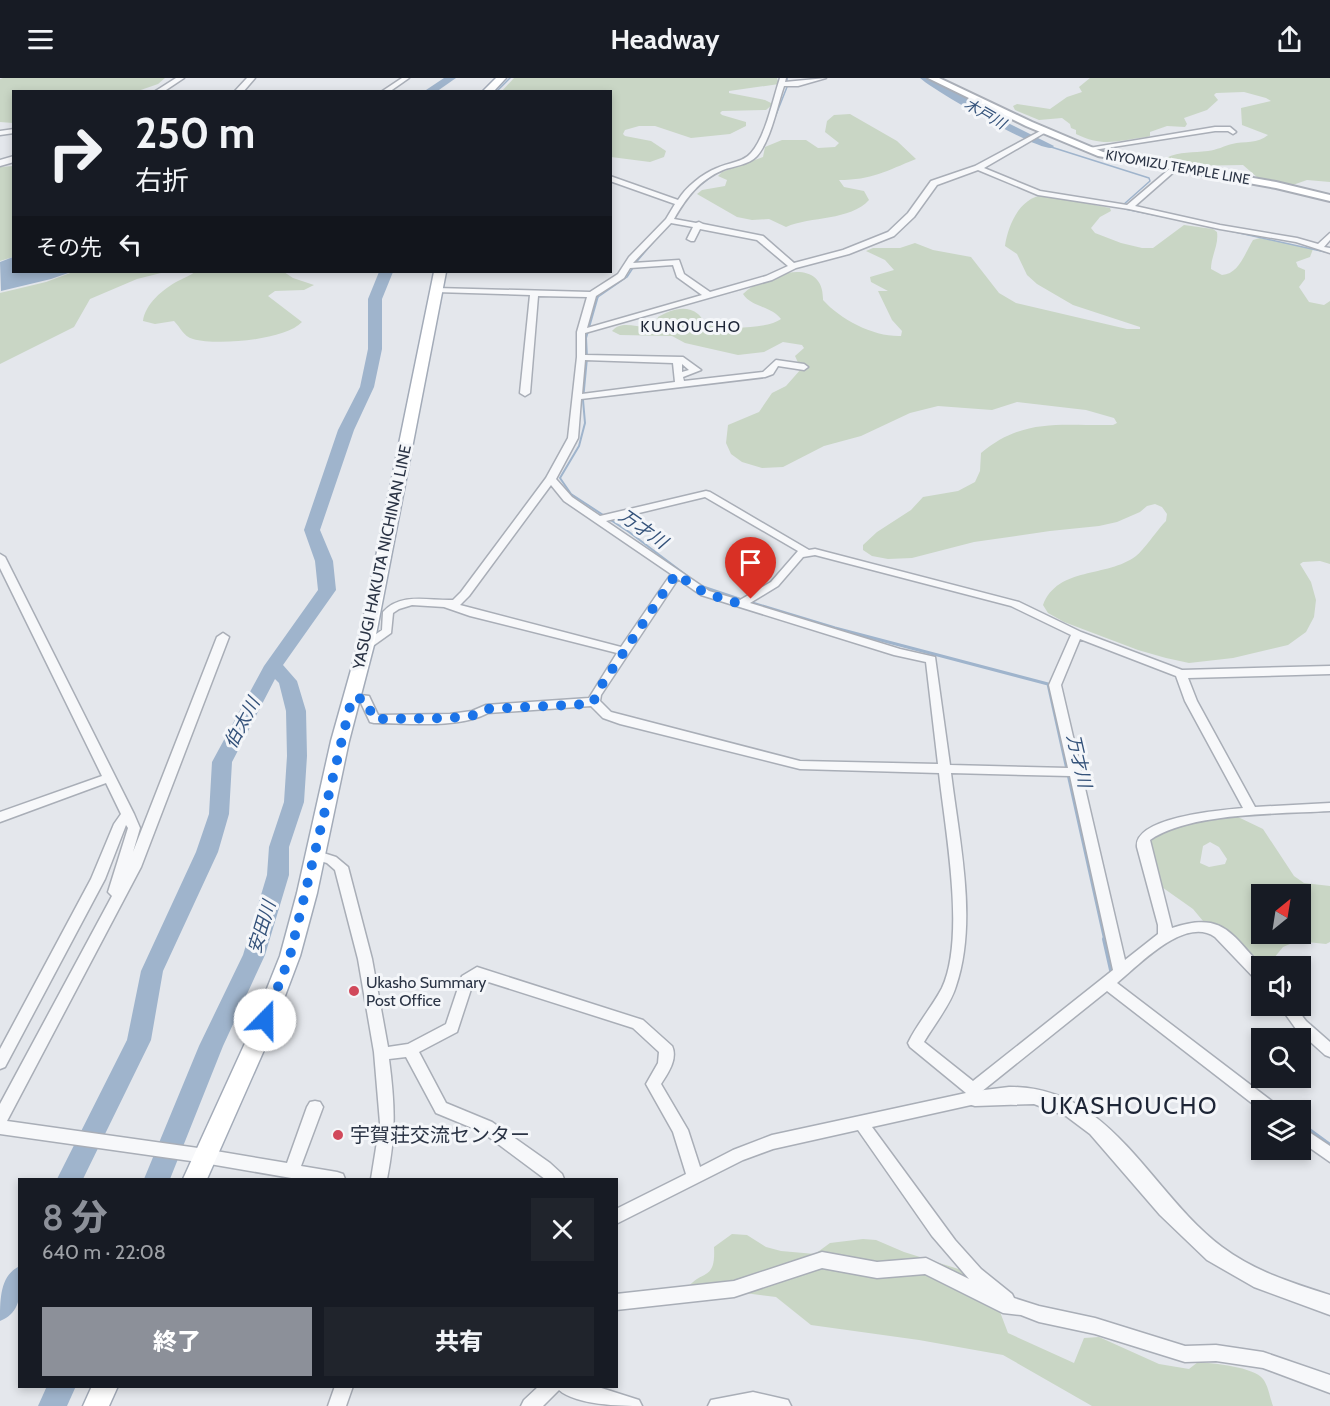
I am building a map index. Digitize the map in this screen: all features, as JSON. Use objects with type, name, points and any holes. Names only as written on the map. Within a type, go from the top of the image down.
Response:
[{"type":"main road","points":[[489,90],[501,78]]},
{"type":"main road","name":"KIYOMIZU TEMPLE LINE","points":[[932,78],[1044,131],[1114,158],[1268,183],[1330,198]]},
{"type":"main road","name":"YASUGI HAKUTA NICHINAN LINE","points":[[195,1178],[202,1155],[257,1041],[290,956],[366,645],[440,273]]},
{"type":"main road","points":[[96,1406],[104,1388]]},
{"type":"street","points":[[160,90],[181,78]]},
{"type":"street","points":[[240,90],[251,78]]},
{"type":"street","points":[[387,90],[407,78]]},
{"type":"street","points":[[393,90],[407,78]]},
{"type":"street","points":[[436,290],[592,295],[633,266],[669,220],[687,191],[717,170],[754,155],[765,134],[783,81],[798,84],[824,78]]},
{"type":"street","points":[[1206,125],[1215,129]]},
{"type":"street","points":[[1087,149],[1215,129],[1231,129]]},
{"type":"street","points":[[585,332],[769,278],[793,266],[846,252],[891,234],[911,215],[934,183],[978,168],[1044,131]]},
{"type":"street","points":[[978,168],[1038,193],[1130,207],[1330,250]]},
{"type":"street","points":[[1130,207],[1173,168]]},
{"type":"street","points":[[612,179],[678,203]]},
{"type":"street","points":[[669,220],[699,224],[760,238],[793,266]]},
{"type":"street","points":[[691,238],[699,224]]},
{"type":"street","points":[[1320,247],[1330,235]]},
{"type":"street","points":[[633,266],[676,262],[680,275],[710,296]]},
{"type":"street","points":[[525,393],[534,294]]},
{"type":"street","points":[[366,645],[387,631],[388,612],[396,604],[408,601],[456,603],[551,479],[573,438],[581,396],[586,357],[585,332],[592,295]]},
{"type":"street","points":[[586,357],[677,360],[679,381]]},
{"type":"street","points":[[679,381],[697,370],[683,360]]},
{"type":"street","points":[[581,396],[679,381],[765,374],[770,372],[776,363],[804,367]]},
{"type":"street","points":[[551,479],[568,499],[604,518],[676,574],[705,593],[745,602],[898,652],[931,660],[958,883],[959,947],[948,988],[915,1043],[974,1094]]},
{"type":"street","points":[[604,518],[706,494],[806,552],[844,558],[1016,604],[1077,634],[1181,674],[1330,670]]},
{"type":"street","points":[[745,602],[775,585],[800,554],[806,552]]},
{"type":"street","points":[[0,557],[134,828],[106,919]]},
{"type":"street","points":[[676,574],[595,695],[594,702],[602,711],[615,719],[800,765],[1069,772]]},
{"type":"street","points":[[447,604],[474,614],[623,651]]},
{"type":"street","points":[[1077,634],[1055,685],[1069,772],[1120,970]]},
{"type":"street","points":[[223,638],[134,867],[1,1124],[332,1178]]},
{"type":"street","points":[[1181,674],[1191,701],[1251,811]]},
{"type":"street","points":[[352,698],[365,699],[374,719],[450,718],[476,715],[486,709],[594,702]]},
{"type":"street","points":[[0,817],[108,778]]},
{"type":"street","points":[[1165,936],[1165,925],[1144,849],[1144,837],[1162,828],[1196,818],[1251,811],[1330,807]]},
{"type":"street","points":[[0,1062],[98,879],[120,824],[128,814]]},
{"type":"street","points":[[314,855],[331,860],[341,867],[364,948],[387,1116],[386,1145],[379,1178]]},
{"type":"street","points":[[974,1094],[1120,970],[1165,936],[1194,927],[1210,927],[1220,933],[1251,965]]},
{"type":"street","points":[[380,1054],[410,1050],[452,1028],[467,980],[477,974],[638,1024],[667,1050],[665,1064],[653,1084],[680,1130],[695,1177]]},
{"type":"street","points":[[1106,982],[1259,1100]]},
{"type":"street","points":[[1295,1016],[1330,1051]]},
{"type":"street","points":[[410,1050],[441,1108],[487,1127],[555,1178]]},
{"type":"street","points":[[618,1216],[738,1155],[772,1142],[862,1123],[974,1094],[1029,1096],[1044,1099],[1082,1115],[1099,1128],[1138,1176],[1200,1241],[1231,1266],[1269,1284],[1330,1305]]},
{"type":"street","points":[[292,1170],[315,1107]]},
{"type":"street","points":[[862,1123],[869,1137],[941,1236],[978,1278],[1009,1302],[1039,1314],[1095,1326],[1185,1354],[1216,1353],[1263,1360],[1330,1384]]},
{"type":"street","points":[[1311,1140],[1330,1155]]},
{"type":"street","points":[[618,1302],[734,1289],[822,1260],[876,1270],[926,1266],[1003,1305],[1021,1307]]},
{"type":"street","points":[[337,1406],[344,1388]]},
{"type":"street","points":[[530,1406],[550,1388]]},
{"type":"street","points":[[573,1388],[633,1406]]},
{"type":"street","points":[[717,1406],[753,1401],[782,1406]]},
{"type":"green space","points":[[165,78],[158,84],[141,90],[12,90],[12,123],[0,122],[0,79]]},
{"type":"green space","points":[[514,78],[777,78],[779,84],[729,91],[729,93],[765,100],[773,104],[766,110],[722,111],[720,113],[722,115],[746,122],[746,126],[730,134],[691,138],[655,126],[639,126],[625,130],[623,134],[625,136],[651,141],[666,151],[664,157],[650,162],[612,157],[612,90],[503,90]]},
{"type":"green space","points":[[1090,78],[1330,78],[1330,182],[1307,180],[1290,186],[1258,178],[1243,165],[1186,166],[1182,162],[1166,158],[1181,153],[1211,150],[1255,141],[1268,135],[1242,125],[1241,108],[1271,101],[1244,92],[1216,93],[1214,95],[1218,100],[1207,110],[1184,118],[1187,124],[1185,127],[1167,126],[1150,132],[1150,136],[1147,137],[1111,142],[1095,141],[1076,134],[1076,130],[1062,118],[1039,120],[1015,110],[1013,106],[1017,104],[1050,109],[1067,97],[1082,92],[1079,87]]},
{"type":"green space","points":[[850,114],[897,141],[916,159],[870,177],[839,180],[844,187],[864,191],[869,200],[852,212],[786,227],[769,219],[752,220],[737,217],[697,194],[702,190],[725,186],[727,180],[718,176],[722,172],[763,157],[765,147],[782,140],[806,140],[818,148],[835,147],[839,143],[825,132],[827,121],[834,115]]},
{"type":"green space","points":[[12,166],[12,257],[0,261],[0,167]]},
{"type":"green space","points":[[1044,195],[1110,208],[1111,211],[1100,217],[1091,228],[1095,233],[1142,248],[1153,248],[1184,225],[1213,229],[1217,232],[1217,237],[1211,269],[1222,275],[1233,271],[1253,240],[1260,238],[1313,249],[1310,257],[1296,262],[1298,267],[1305,270],[1305,279],[1299,287],[1309,302],[1324,305],[1330,301],[1330,564],[1320,561],[1300,564],[1311,582],[1316,600],[1314,617],[1306,632],[1288,645],[1233,658],[1189,663],[1138,650],[1064,622],[1048,613],[1043,605],[1050,593],[1060,584],[1071,578],[1124,563],[1139,553],[1166,521],[1167,514],[1162,507],[1155,504],[1117,522],[1099,526],[974,542],[912,558],[888,559],[872,556],[863,550],[863,545],[877,532],[911,510],[923,497],[958,491],[975,482],[980,471],[981,453],[997,442],[1013,434],[1044,426],[1113,425],[1117,423],[1114,418],[1086,410],[1017,402],[992,410],[938,406],[910,413],[861,436],[824,446],[783,467],[762,468],[742,462],[731,454],[726,443],[728,425],[759,412],[772,393],[786,386],[801,369],[795,356],[804,348],[802,345],[783,342],[764,352],[738,355],[685,343],[672,336],[620,335],[612,331],[621,325],[655,326],[658,317],[673,310],[683,309],[693,311],[706,323],[715,326],[745,328],[766,325],[781,319],[772,311],[751,302],[743,294],[764,280],[777,275],[803,272],[814,277],[821,285],[823,300],[848,320],[880,334],[901,336],[902,331],[892,320],[878,291],[888,291],[871,282],[870,277],[894,270],[885,260],[866,251],[873,248],[900,248],[915,243],[933,250],[971,257],[999,293],[1016,303],[1127,329],[1140,329],[1140,327],[1073,305],[1037,284],[1027,275],[1017,254],[1005,246],[1012,221],[1022,206]]},
{"type":"green space","points":[[70,273],[161,273],[137,279],[90,299],[74,327],[0,364],[0,293],[46,282]]},
{"type":"green space","points":[[193,273],[286,273],[314,285],[304,290],[275,291],[268,296],[302,322],[293,328],[251,340],[218,342],[193,339],[182,332],[174,321],[155,324],[143,321],[151,303],[172,284]]},
{"type":"green space","points":[[1238,817],[1263,829],[1294,876],[1304,883],[1330,886],[1330,942],[1326,944],[1311,942],[1311,884],[1251,884],[1251,944],[1290,944],[1283,947],[1276,956],[1249,956],[1227,934],[1203,921],[1193,909],[1159,885],[1149,843],[1166,831],[1195,822]],"holes":[[[1210,842],[1219,847],[1227,859],[1225,864],[1209,867],[1200,863],[1203,846]]]},
{"type":"green space","points":[[732,1234],[747,1235],[766,1247],[781,1251],[815,1254],[830,1243],[863,1239],[876,1240],[904,1252],[968,1272],[986,1274],[1000,1283],[997,1304],[1008,1333],[1074,1363],[1084,1338],[1099,1337],[1159,1364],[1189,1369],[1198,1362],[1251,1371],[1263,1379],[1273,1406],[1092,1406],[1003,1355],[919,1340],[811,1325],[776,1297],[713,1289],[686,1290],[710,1271],[713,1266],[714,1247]]},
{"type":"water","points":[[12,257],[12,273],[68,273],[1,291],[0,262]]},
{"type":"waterway","name":"伯太川","points":[[431,90],[451,78]]},
{"type":"waterway","points":[[498,90],[510,78]]},
{"type":"waterway","name":"万才川","points":[[768,135],[787,87],[787,78]]},
{"type":"waterway","name":"木戸川","points":[[925,78],[1016,132],[1048,146]]},
{"type":"waterway","points":[[1048,146],[1149,178],[1150,181],[1123,205],[1125,209],[1199,224]]},
{"type":"waterway","name":"万才川","points":[[694,190],[720,170]]},
{"type":"waterway","name":"万才川","points":[[598,297],[627,277],[638,260],[673,219]]},
{"type":"waterway","points":[[1226,230],[1330,253]]},
{"type":"waterway","name":"伯太川","points":[[273,666],[327,590],[324,561],[312,530],[346,430],[367,387],[375,349],[375,299],[386,273]]},
{"type":"waterway","name":"万才川","points":[[598,296],[586,338],[587,358],[583,400],[585,423],[579,446],[560,478],[571,494],[629,532],[690,578]]},
{"type":"waterway","name":"万才川","points":[[703,587],[742,600]]},
{"type":"waterway","name":"万才川","points":[[749,602],[835,628],[1048,684],[1105,941]]},
{"type":"waterway","name":"伯太川","points":[[70,1178],[139,1040],[152,971],[207,852],[219,814],[222,762],[273,666]]},
{"type":"waterway","name":"安田川","points":[[157,1178],[211,1046],[254,955],[278,875],[279,847],[294,802],[297,756],[296,711],[288,681],[273,666]]},
{"type":"waterway","name":"万才川","points":[[1104,939],[1111,970]]},
{"type":"waterway","name":"万才川","points":[[1311,1131],[1330,1145]]},
{"type":"waterway","name":"伯太川","points":[[0,1308],[18,1281]]},
{"type":"waterway","name":"安田川","points":[[52,1406],[61,1388]]},
{"type":"place","name":"Ukasho Summary Post Office","points":[[354,991]]},
{"type":"place","name":"宇賀荘交流センター","points":[[338,1135]]},
{"type":"district","name":"KUNOUCHO","points":[[691,326]]},
{"type":"district","name":"UKASHOUCHO","points":[[1129,1105]]},
{"type":"route","points":[[265,1020],[290,956],[307,893],[320,826],[352,698],[365,699],[374,719],[450,718],[476,715],[486,709],[590,704],[594,702],[595,695],[623,651],[676,574],[705,593],[740,604],[751,599]]}]
